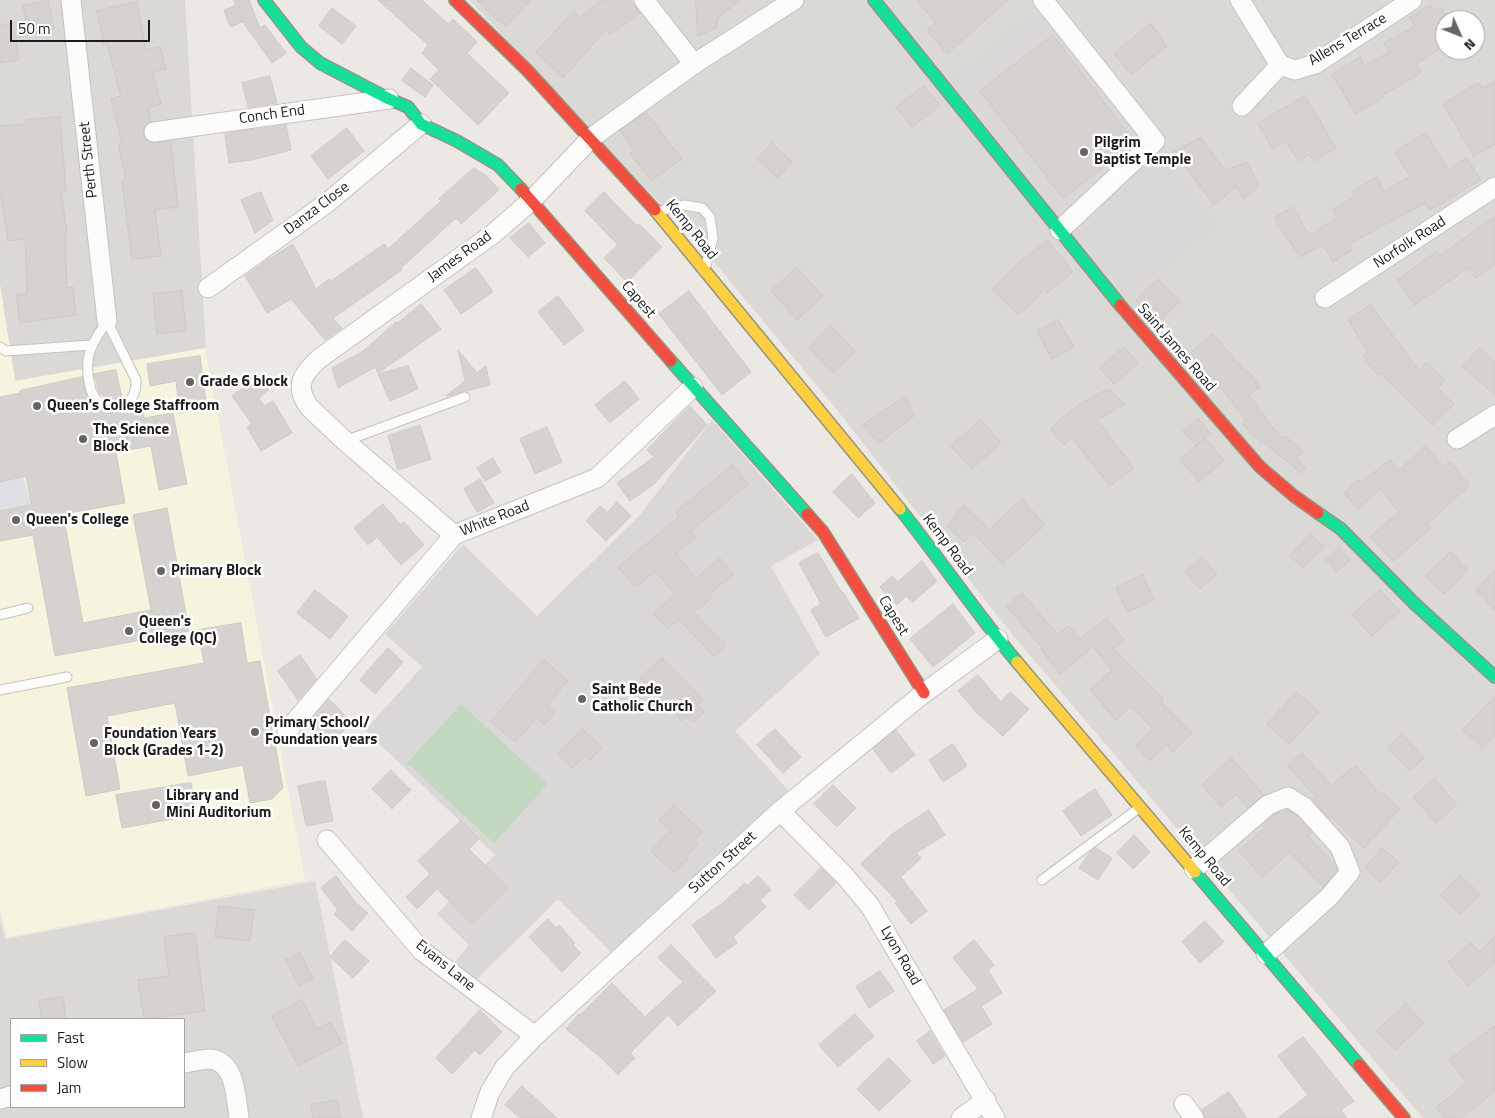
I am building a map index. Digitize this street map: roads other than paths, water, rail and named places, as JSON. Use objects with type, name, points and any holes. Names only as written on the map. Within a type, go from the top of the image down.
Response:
[{"type":"street","name":"Perth Street","points":[[71,0],[107,321]]},
{"type":"street","name":"Capest","points":[[264,0],[301,47],[320,63],[389,99],[408,106],[421,124],[457,141],[498,164],[532,200],[693,387],[823,532],[924,693]]},
{"type":"street","name":"Kemp Road","points":[[455,0],[528,70],[657,212],[928,544],[998,639],[1404,1118]]},
{"type":"street","points":[[644,0],[694,64]]},
{"type":"street","name":"James Road","points":[[454,535],[345,441],[305,402],[301,383],[306,371],[320,358],[492,234],[532,200],[591,138],[694,64],[794,0]]},
{"type":"street","name":"Saint James Road","points":[[874,0],[1137,326],[1260,467],[1294,496],[1341,529],[1415,604],[1495,677]]},
{"type":"street","points":[[1044,0],[1155,141],[1060,230]]},
{"type":"street","points":[[1240,0],[1280,64],[1242,106]]},
{"type":"street","name":"Allens Terrace","points":[[1280,64],[1295,70],[1315,64],[1412,0]]},
{"type":"street","name":"Conch End","points":[[154,132],[389,99]]},
{"type":"street","name":"Danza Close","points":[[208,288],[327,203],[421,124]]},
{"type":"street","name":"Norfolk Road","points":[[1325,298],[1495,187]]},
{"type":"street","name":"White Road","points":[[287,731],[454,535],[597,478],[693,387]]},
{"type":"street","points":[[1457,439],[1495,415]]},
{"type":"street","name":"Sutton Street","points":[[481,1118],[490,1092],[505,1067],[535,1036],[780,811],[924,693],[998,639]]},
{"type":"street","points":[[1194,870],[1268,805],[1288,797],[1304,807],[1340,847],[1350,872],[1330,896],[1266,954]]},
{"type":"street","name":"Lyon Road","points":[[780,811],[844,875],[870,906],[995,1118]]},
{"type":"street","name":"Evans Lane","points":[[327,840],[422,951],[535,1036]]},
{"type":"street","points":[[185,1063],[205,1060],[218,1061],[229,1071],[239,1118]]},
{"type":"street","points":[[961,1118],[986,1100]]},
{"type":"lane","points":[[657,212],[684,205],[702,208],[710,217],[713,238],[704,270]]},
{"type":"lane","points":[[107,321],[136,380],[136,390],[132,398],[126,404],[117,407],[102,405],[94,395],[88,365],[92,345],[107,321]]},
{"type":"lane","points":[[0,347],[6,351],[92,345]]},
{"type":"lane","points":[[345,441],[466,397]]},
{"type":"lane","points":[[0,615],[28,608]]},
{"type":"lane","points":[[0,690],[66,677]]},
{"type":"lane","points":[[1042,880],[1141,806]]},
{"type":"place","name":"Pilgrim Baptist Temple","points":[[1084,152]]},
{"type":"place","name":"Grade 6 block","points":[[190,382]]},
{"type":"place","name":"Queen's College Staffroom","points":[[37,406]]},
{"type":"place","name":"The Science Block","points":[[83,439]]},
{"type":"place","name":"Queen's College","points":[[16,520]]},
{"type":"place","name":"Primary Block","points":[[161,571]]},
{"type":"place","name":"Queen's College (QC)","points":[[129,631]]},
{"type":"place","name":"Saint Bede Catholic Church","points":[[582,699]]},
{"type":"place","name":"Primary School/ Foundation years","points":[[255,732]]},
{"type":"place","name":"Foundation Years Block (Grades 1-2)","points":[[94,743]]},
{"type":"place","name":"Library and Mini Auditorium","points":[[156,805]]}]
